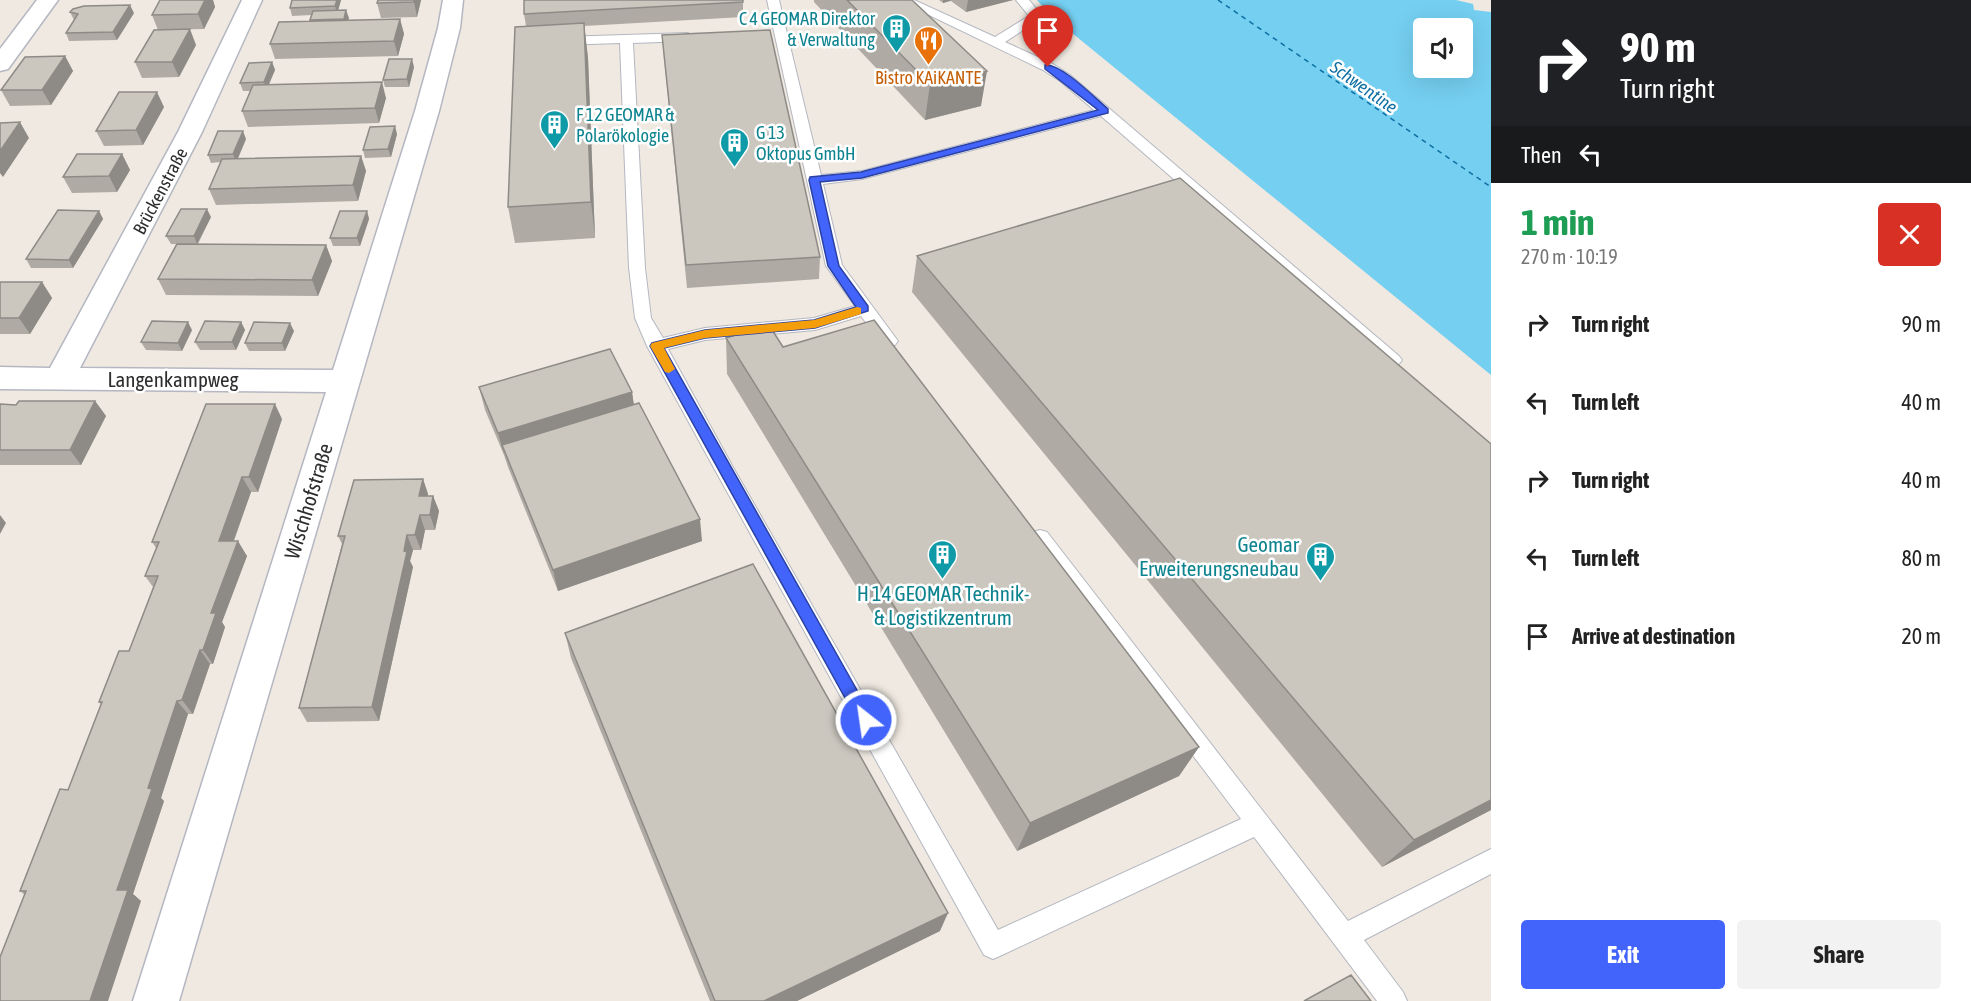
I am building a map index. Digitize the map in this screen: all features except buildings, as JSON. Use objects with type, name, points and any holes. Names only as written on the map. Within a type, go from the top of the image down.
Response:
[{"type":"street","points":[[0,64],[48,0]]},
{"type":"street","name":"Brückenstraße","points":[[60,378],[190,132],[252,0]]},
{"type":"street","name":"Wischhofstraße","points":[[156,1001],[428,111],[449,27],[453,0]]},
{"type":"street","name":"Langenkampweg","points":[[0,378],[345,381]]},
{"type":"lane","points":[[773,0],[775,32],[834,266],[900,355]]},
{"type":"lane","points":[[904,0],[1059,73],[1401,367]]},
{"type":"lane","points":[[996,42],[1036,17],[1022,0]]},
{"type":"lane","points":[[550,42],[704,36]]},
{"type":"lane","points":[[626,39],[637,268],[643,318],[656,346],[993,946],[1259,822]]},
{"type":"lane","points":[[814,180],[862,175],[1105,111]]},
{"type":"lane","points":[[656,346],[705,334],[815,324],[864,309]]},
{"type":"lane","points":[[1029,524],[1394,1001]]},
{"type":"lane","points":[[1346,936],[1491,861]]},
{"type":"water","name":"Schwentine","points":[[1037,0],[1456,0],[1473,4],[1474,10],[1491,12],[1491,375],[1050,15]]},
{"type":"ferry route","points":[[1218,0],[1491,187]]},
{"type":"slow traffic","points":[[669,369],[656,346],[705,334],[815,324],[857,311]]},
{"type":"place","name":"C 4 GEOMAR Direktor & Verwaltung","points":[[896,54]]},
{"type":"place","name":"Bistro KAiKANTE","points":[[928,66]]},
{"type":"place","name":"F 12 GEOMAR & Polarökologie","points":[[555,150]]},
{"type":"place","name":"G 13 Oktopus GmbH","points":[[735,168]]},
{"type":"place","name":"H 14 GEOMAR Technik- & Logistikzentrum","points":[[943,580]]},
{"type":"place","name":"Geomar Erweiterungsneubau","points":[[1320,582]]},
{"type":"route","points":[[866,720],[656,346],[705,334],[815,324],[864,309],[834,266],[814,180],[862,175],[1105,111],[1059,73],[1048,67]]}]
